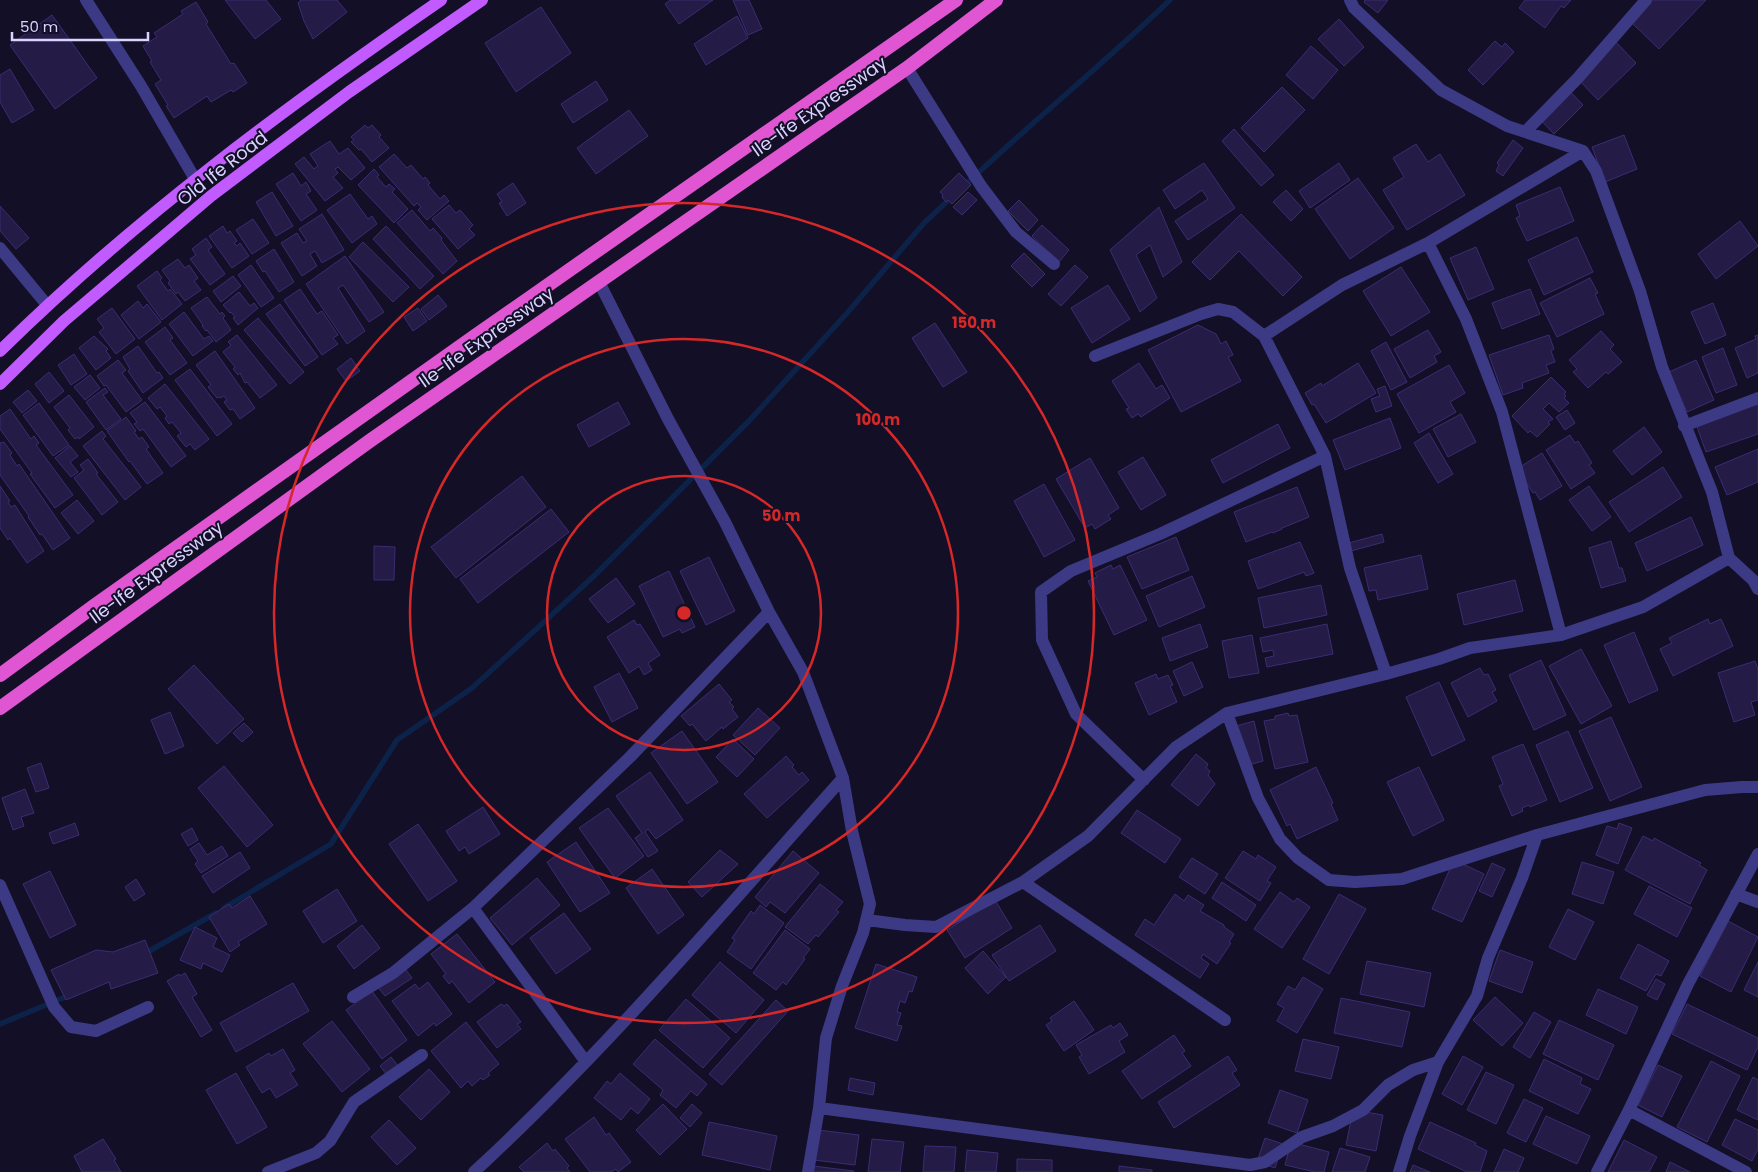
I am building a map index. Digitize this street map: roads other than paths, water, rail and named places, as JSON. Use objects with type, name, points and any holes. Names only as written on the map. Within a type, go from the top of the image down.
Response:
[{"type":"highway","name":"Ile-Ife Expressway","points":[[0,675],[94,606],[475,336],[956,0]]},
{"type":"highway","name":"Ile-Ife Expressway","points":[[0,708],[371,440],[907,68],[996,0]]},
{"type":"main road","name":"Old Ife Road","points":[[0,351],[47,305],[194,180],[336,73],[441,0]]},
{"type":"main road","name":"Old Ife Road","points":[[0,384],[64,321],[211,196],[349,92],[482,0]]},
{"type":"main road","points":[[336,73],[349,92]]},
{"type":"street","points":[[86,0],[141,86],[194,180]]},
{"type":"street","points":[[1350,0],[1354,8],[1441,90],[1507,126],[1582,151],[1596,171],[1640,292],[1662,367],[1712,492],[1729,558],[1753,580],[1758,589]]},
{"type":"street","points":[[1525,132],[1577,79],[1646,0]]},
{"type":"street","points":[[907,68],[981,186],[1016,232],[1054,264]]},
{"type":"street","points":[[1264,336],[1342,285],[1428,243],[1582,151]]},
{"type":"street","points":[[1428,243],[1466,319],[1502,412],[1561,635]]},
{"type":"street","points":[[0,248],[47,305]]},
{"type":"street","points":[[599,282],[668,419],[725,522],[769,612],[803,672],[843,778],[852,831],[870,904],[867,920],[842,986],[826,1038],[819,1108],[808,1172]]},
{"type":"street","points":[[1095,356],[1218,309],[1233,312],[1264,336],[1325,456],[1350,568],[1386,674]]},
{"type":"street","points":[[1684,426],[1758,398]]},
{"type":"street","points":[[1144,780],[1076,714],[1042,640],[1041,592],[1071,572],[1160,534],[1325,456]]},
{"type":"street","points":[[867,920],[936,927],[1023,882],[1088,836],[1176,747],[1227,714],[1386,674],[1470,648],[1501,642],[1561,635],[1643,607],[1729,558]]},
{"type":"street","points":[[353,997],[393,973],[473,908],[630,757],[769,612]]},
{"type":"street","points":[[1227,714],[1258,798],[1280,839],[1298,858],[1329,880],[1355,882],[1402,879],[1537,835],[1705,790],[1758,787]]},
{"type":"street","points":[[474,1172],[523,1126],[586,1062],[843,778]]},
{"type":"street","points":[[1399,1172],[1410,1136],[1438,1062],[1477,996],[1488,958],[1522,878],[1537,835]]},
{"type":"street","points":[[1597,1172],[1629,1110],[1688,984],[1758,854]]},
{"type":"street","points":[[1023,882],[1225,1020]]},
{"type":"street","points":[[0,885],[54,1007],[71,1027],[96,1031],[148,1007]]},
{"type":"street","points":[[1736,894],[1758,902]]},
{"type":"street","points":[[473,908],[586,1062]]},
{"type":"street","points":[[268,1172],[316,1153],[330,1141],[354,1102],[422,1055]]},
{"type":"street","points":[[819,1108],[1250,1165],[1266,1162],[1302,1137],[1332,1126],[1363,1110],[1388,1085],[1413,1070],[1438,1062]]},
{"type":"street","points":[[1629,1110],[1746,1172]]},
{"type":"waterway","points":[[964,186],[1170,0]]},
{"type":"waterway","points":[[224,908],[331,844],[397,740],[472,688],[594,576],[749,421],[848,312],[924,223],[953,196]]},
{"type":"waterway","points":[[144,954],[216,913]]},
{"type":"waterway","points":[[0,1024],[70,995]]}]
